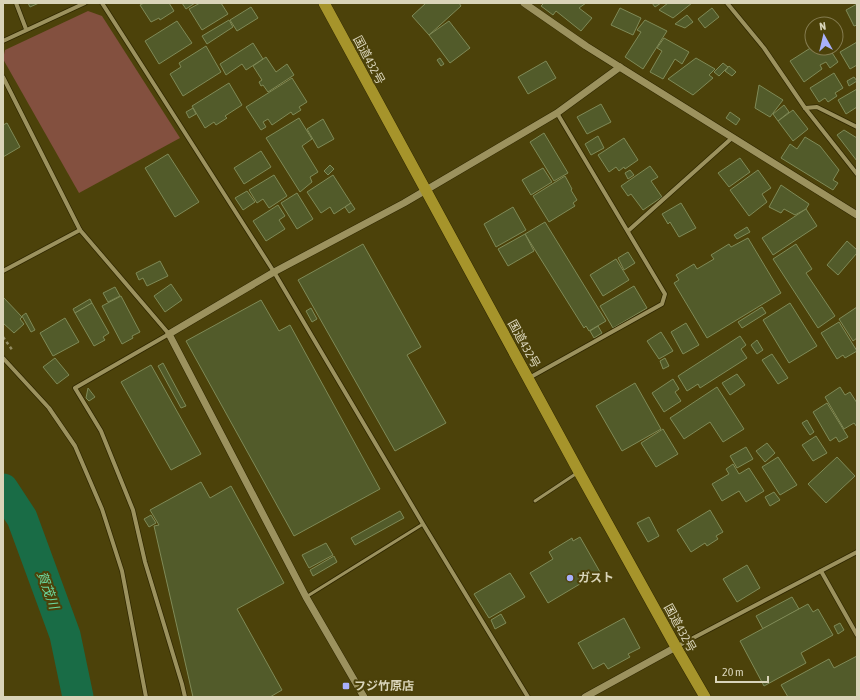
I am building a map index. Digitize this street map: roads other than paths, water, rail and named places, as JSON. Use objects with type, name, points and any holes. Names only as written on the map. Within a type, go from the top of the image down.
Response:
[{"type":"highway","name":"国道432号","points":[[324,3],[579,472],[705,697]]},
{"type":"street","points":[[16,3],[26,29]]},
{"type":"street","points":[[3,41],[26,29],[86,3]]},
{"type":"street","points":[[102,3],[274,272],[423,524],[528,697]]},
{"type":"street","points":[[524,3],[586,46],[857,215]]},
{"type":"street","points":[[727,3],[764,48],[805,108],[857,174]]},
{"type":"street","points":[[185,697],[146,562],[133,510],[101,431],[75,388],[274,272],[425,190],[557,113],[620,67]]},
{"type":"street","points":[[3,77],[80,230],[169,334],[306,597],[364,697]]},
{"type":"street","points":[[805,108],[817,107],[857,127]]},
{"type":"street","points":[[529,379],[662,304],[665,294],[557,113]]},
{"type":"street","points":[[628,231],[733,137]]},
{"type":"street","points":[[3,271],[80,230]]},
{"type":"street","points":[[3,358],[49,408],[75,446],[102,509],[122,571],[146,697]]},
{"type":"street","points":[[585,697],[676,647],[857,552]]},
{"type":"street","points":[[821,571],[857,635]]},
{"type":"lane","points":[[535,501],[579,472]]},
{"type":"lane","points":[[306,597],[423,524]]},
{"type":"waterway","name":"賀茂川","points":[[3,489],[22,518],[65,635],[78,697]]},
{"type":"place","name":"ガスト","points":[[570,578]]},
{"type":"place","name":"フジ竹原店","points":[[346,686]]}]
